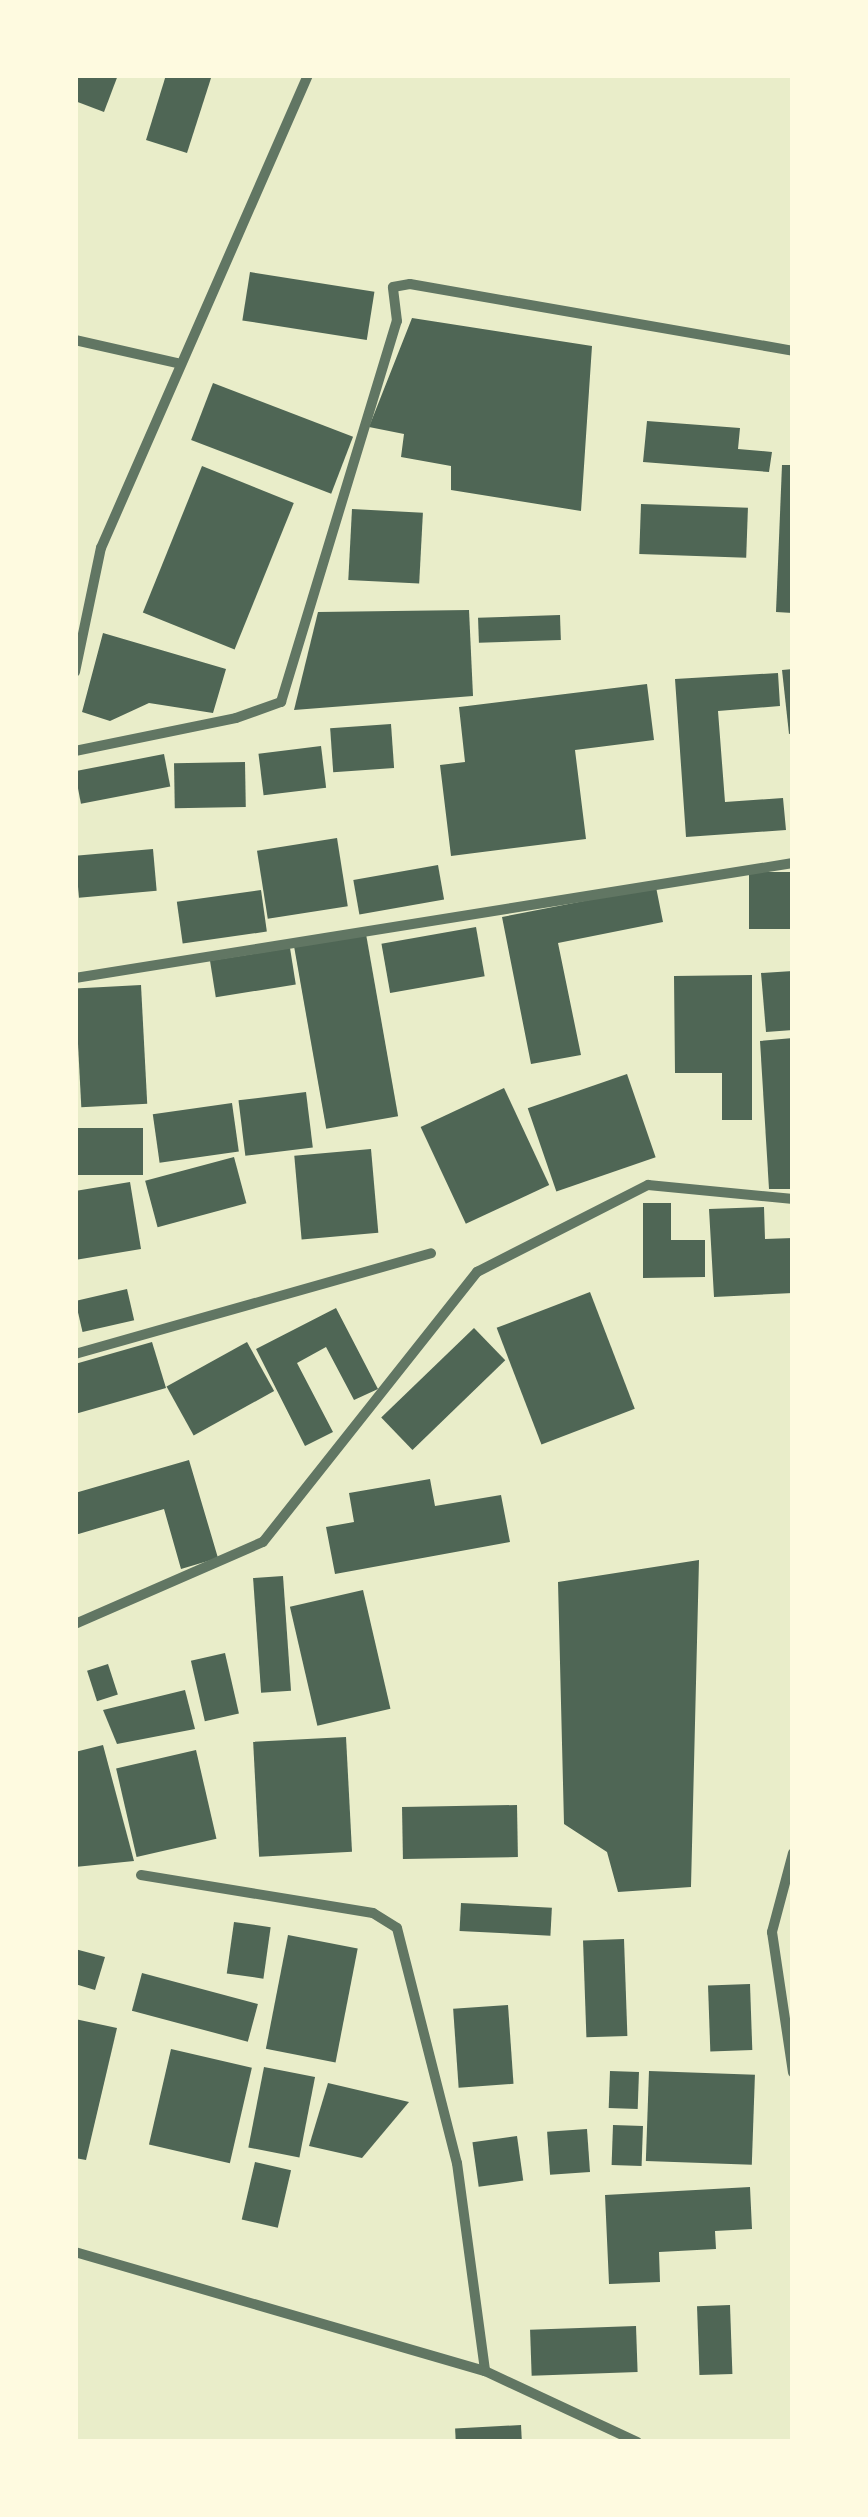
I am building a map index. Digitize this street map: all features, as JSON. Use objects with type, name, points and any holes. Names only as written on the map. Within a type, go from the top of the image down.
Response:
[{"type":"street","points":[[75,672],[101,548],[176,363],[308,75]]},
{"type":"street","points":[[75,751],[236,718],[281,702],[397,321],[392,287],[410,284],[793,351]]},
{"type":"street","points":[[75,340],[176,363]]},
{"type":"street","points":[[75,978],[793,862]]},
{"type":"street","points":[[75,1624],[263,1542],[477,1272],[648,1184],[793,1199]]},
{"type":"street","points":[[75,1354],[431,1253]]},
{"type":"street","points":[[793,1853],[772,1932],[793,2072]]},
{"type":"street","points":[[141,1875],[373,1913],[397,1928],[457,2163],[484,2371]]},
{"type":"street","points":[[75,2252],[484,2371],[637,2442]]},
{"type":"building","points":[[75,75],[118,75],[104,112],[75,101]]},
{"type":"building","points":[[166,75],[212,75],[187,153],[146,140]]},
{"type":"building","points":[[250,272],[374,292],[367,340],[242,320]]},
{"type":"building","points":[[412,318],[592,346],[581,511],[451,490],[451,466],[401,457],[404,434],[369,427]]},
{"type":"building","points":[[213,383],[353,437],[331,494],[191,440]]},
{"type":"building","points":[[647,421],[740,428],[738,449],[772,452],[769,472],[643,462]]},
{"type":"building","points":[[782,465],[793,465],[793,613],[776,612]]},
{"type":"building","points":[[202,466],[294,503],[235,650],[143,612]]},
{"type":"building","points":[[641,504],[748,508],[746,558],[639,554]]},
{"type":"building","points":[[352,509],[423,513],[419,584],[348,580]]},
{"type":"building","points":[[469,610],[473,696],[294,710],[318,612]]},
{"type":"building","points":[[560,615],[561,640],[479,643],[478,618]]},
{"type":"building","points":[[103,633],[226,669],[213,713],[149,703],[110,721],[82,712]]},
{"type":"building","points":[[793,669],[793,733],[789,734],[782,670]]},
{"type":"building","points":[[778,673],[780,706],[718,711],[725,802],[783,798],[786,830],[686,837],[675,679]]},
{"type":"building","points":[[647,684],[654,740],[575,750],[586,839],[451,856],[440,765],[465,762],[459,707]]},
{"type":"building","points":[[391,724],[394,768],[333,772],[330,728]]},
{"type":"building","points":[[321,746],[326,788],[264,795],[258,754]]},
{"type":"building","points":[[164,754],[170,786],[81,804],[75,771]]},
{"type":"building","points":[[245,762],[246,807],[175,808],[174,763]]},
{"type":"building","points":[[337,838],[348,906],[268,919],[257,851]]},
{"type":"building","points":[[153,849],[157,891],[79,898],[75,856]]},
{"type":"building","points":[[438,865],[444,899],[359,914],[353,880]]},
{"type":"building","points":[[749,872],[793,872],[793,929],[749,929]]},
{"type":"building","points":[[656,887],[663,922],[558,943],[581,1055],[531,1064],[502,917]]},
{"type":"building","points":[[261,890],[267,932],[183,943],[177,902]]},
{"type":"building","points":[[476,927],[485,976],[390,993],[381,944]]},
{"type":"building","points":[[366,934],[398,1116],[326,1129],[294,947]]},
{"type":"building","points":[[290,948],[296,985],[216,997],[210,961]]},
{"type":"building","points":[[793,971],[793,1030],[766,1032],[761,973]]},
{"type":"building","points":[[752,975],[752,1120],[722,1120],[722,1073],[675,1073],[674,976]]},
{"type":"building","points":[[141,985],[147,1104],[81,1107],[75,988]]},
{"type":"building","points":[[793,1038],[793,1189],[769,1189],[760,1041]]},
{"type":"building","points":[[627,1074],[656,1157],[556,1191],[528,1108]]},
{"type":"building","points":[[504,1088],[549,1185],[466,1224],[421,1127]]},
{"type":"building","points":[[306,1092],[313,1148],[245,1156],[239,1100]]},
{"type":"building","points":[[232,1103],[239,1152],[160,1163],[153,1114]]},
{"type":"building","points":[[75,1128],[143,1128],[143,1175],[75,1175]]},
{"type":"building","points":[[371,1149],[378,1233],[302,1239],[294,1156]]},
{"type":"building","points":[[234,1157],[246,1203],[158,1227],[145,1181]]},
{"type":"building","points":[[130,1182],[141,1249],[75,1260],[75,1191]]},
{"type":"building","points":[[643,1203],[671,1203],[671,1240],[705,1240],[705,1277],[643,1278]]},
{"type":"building","points":[[764,1207],[765,1239],[793,1238],[793,1293],[714,1297],[709,1209]]},
{"type":"building","points":[[127,1289],[134,1320],[83,1332],[75,1301]]},
{"type":"building","points":[[590,1292],[635,1409],[541,1445],[497,1328]]},
{"type":"building","points":[[336,1308],[378,1389],[354,1400],[326,1347],[297,1363],[333,1432],[305,1446],[256,1349]]},
{"type":"building","points":[[474,1328],[505,1360],[412,1450],[381,1418]]},
{"type":"building","points":[[152,1342],[166,1388],[75,1414],[75,1364]]},
{"type":"building","points":[[247,1342],[274,1391],[194,1436],[167,1387]]},
{"type":"building","points":[[189,1460],[218,1558],[181,1569],[164,1509],[75,1535],[75,1493]]},
{"type":"building","points":[[430,1479],[435,1506],[501,1495],[510,1542],[335,1574],[326,1527],[354,1522],[349,1493]]},
{"type":"building","points":[[699,1560],[691,1887],[618,1892],[607,1852],[564,1824],[558,1582]]},
{"type":"building","points":[[283,1576],[291,1691],[261,1693],[253,1578]]},
{"type":"building","points":[[363,1590],[390,1709],[317,1726],[290,1607]]},
{"type":"building","points":[[225,1653],[239,1713],[205,1721],[191,1661]]},
{"type":"building","points":[[108,1664],[118,1694],[97,1701],[87,1671]]},
{"type":"building","points":[[185,1690],[195,1729],[117,1744],[103,1710]]},
{"type":"building","points":[[346,1737],[352,1852],[259,1857],[253,1742]]},
{"type":"building","points":[[103,1745],[134,1861],[75,1867],[75,1752]]},
{"type":"building","points":[[196,1750],[216,1839],[137,1857],[116,1768]]},
{"type":"building","points":[[517,1805],[518,1857],[403,1859],[402,1807]]},
{"type":"building","points":[[461,1903],[552,1908],[550,1936],[460,1931]]},
{"type":"building","points":[[234,1922],[271,1927],[263,1979],[227,1973]]},
{"type":"building","points":[[288,1935],[358,1949],[336,2062],[266,2049]]},
{"type":"building","points":[[624,1939],[627,2036],[586,2037],[583,1940]]},
{"type":"building","points":[[75,1949],[105,1957],[95,1990],[75,1984]]},
{"type":"building","points":[[142,1973],[258,2004],[248,2042],[132,2011]]},
{"type":"building","points":[[750,1984],[752,2050],[710,2051],[708,1985]]},
{"type":"building","points":[[508,2005],[514,2084],[459,2088],[453,2009]]},
{"type":"building","points":[[75,2019],[117,2028],[86,2160],[75,2158]]},
{"type":"building","points":[[171,2049],[252,2068],[230,2163],[149,2144]]},
{"type":"building","points":[[264,2067],[315,2077],[299,2157],[248,2147]]},
{"type":"building","points":[[610,2071],[639,2072],[638,2109],[609,2108]]},
{"type":"building","points":[[649,2071],[755,2075],[752,2165],[646,2161]]},
{"type":"building","points":[[328,2083],[409,2102],[362,2158],[309,2146]]},
{"type":"building","points":[[613,2125],[643,2126],[642,2166],[612,2165]]},
{"type":"building","points":[[587,2129],[590,2172],[550,2175],[547,2132]]},
{"type":"building","points":[[517,2136],[523,2181],[479,2187],[472,2142]]},
{"type":"building","points":[[255,2162],[291,2170],[278,2228],[242,2219]]},
{"type":"building","points":[[750,2187],[752,2229],[715,2231],[716,2249],[659,2252],[660,2282],[609,2284],[605,2195]]},
{"type":"building","points":[[730,2305],[732,2374],[699,2375],[697,2306]]},
{"type":"building","points":[[636,2326],[638,2372],[532,2376],[530,2330]]},
{"type":"building","points":[[521,2425],[522,2442],[456,2442],[455,2428]]}]
